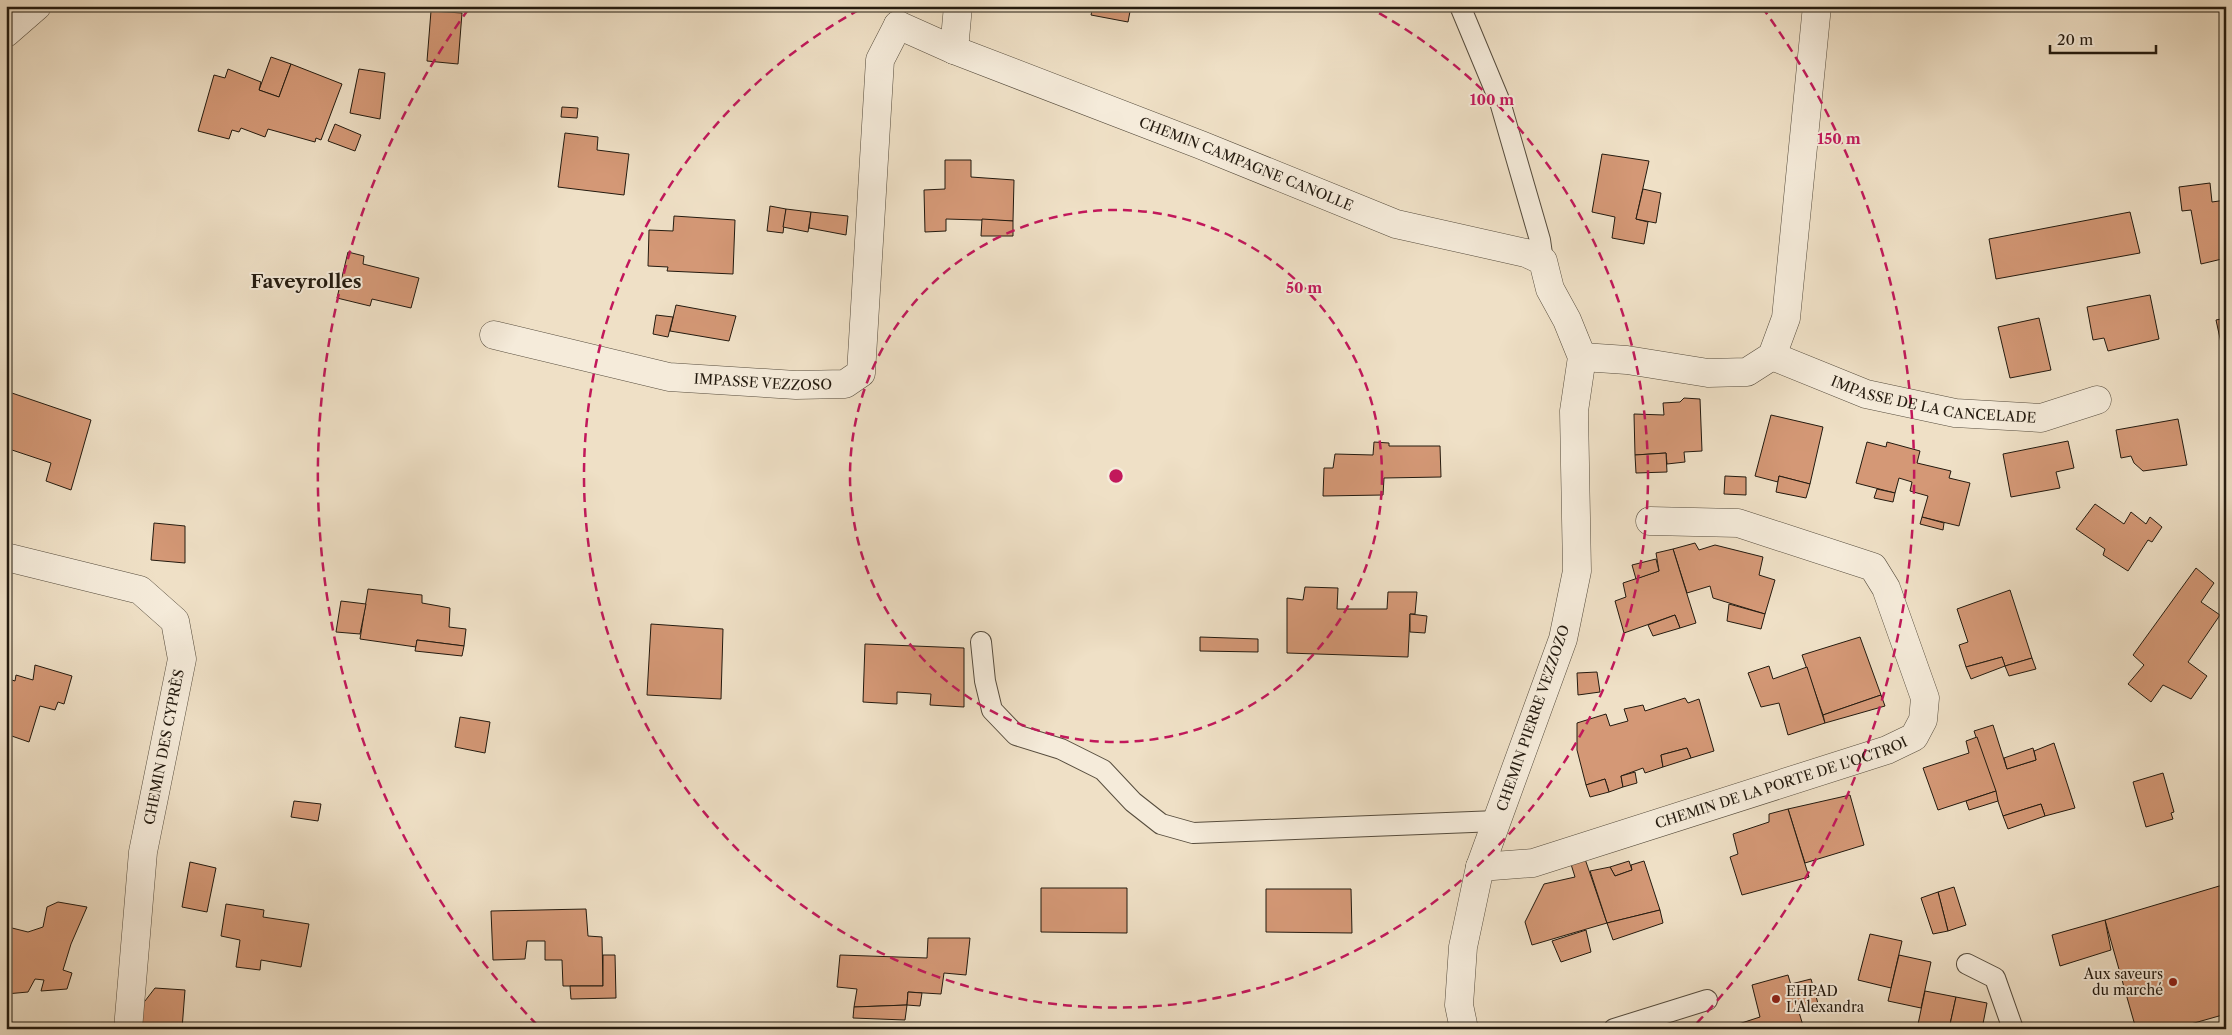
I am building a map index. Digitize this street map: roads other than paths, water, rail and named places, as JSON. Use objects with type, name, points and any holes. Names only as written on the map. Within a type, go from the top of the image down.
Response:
[{"type":"street","points":[[6,33],[38,6]]},
{"type":"street","points":[[954,50],[958,6]]},
{"type":"street","points":[[1543,261],[1550,289],[1567,320],[1582,356],[1627,360],[1708,373],[1747,372],[1772,356],[1786,318],[1817,6]]},
{"type":"street","name":"CHEMIN CAMPAGNE CANOLLE","points":[[898,16],[954,50],[1201,145],[1396,224],[1526,253],[1543,261]]},
{"type":"street","name":"IMPASSE VEZZOSO","points":[[494,336],[669,377],[796,385],[845,384],[861,374],[880,60],[898,16]]},
{"type":"street","name":"CHEMIN PIERRE VEZZOZO","points":[[1464,1029],[1459,1005],[1462,948],[1480,867],[1563,639],[1577,571],[1574,411],[1582,356]]},
{"type":"street","name":"IMPASSE DE LA CANCELADE","points":[[1772,356],[1866,394],[1955,413],[2042,418],[2096,400]]},
{"type":"street","name":"CHEMIN DE LA PORTE DE L'OCTROI","points":[[1480,867],[1533,863],[1887,750],[1914,737],[1923,720],[1926,698],[1886,588],[1873,567],[1738,523],[1650,521]]},
{"type":"street","name":"CHEMIN DES CYPRÈS","points":[[6,556],[140,590],[175,621],[182,659],[143,852],[128,1029]]},
{"type":"lane","points":[[1460,6],[1500,102],[1540,240],[1543,261]]},
{"type":"lane","points":[[981,642],[985,682],[992,710],[1016,735],[1061,750],[1103,770],[1133,802],[1161,824],[1193,834],[1497,821]]},
{"type":"lane","points":[[1967,964],[1995,978],[2013,1029]]},
{"type":"lane","points":[[1614,1029],[1707,1000]]},
{"type":"place","name":"Aux saveurs du marché","points":[[2173,982]]},
{"type":"place","name":"EHPAD L'Alexandra","points":[[1776,999]]},
{"type":"district","name":"Faveyrolles","points":[[306,281]]}]
